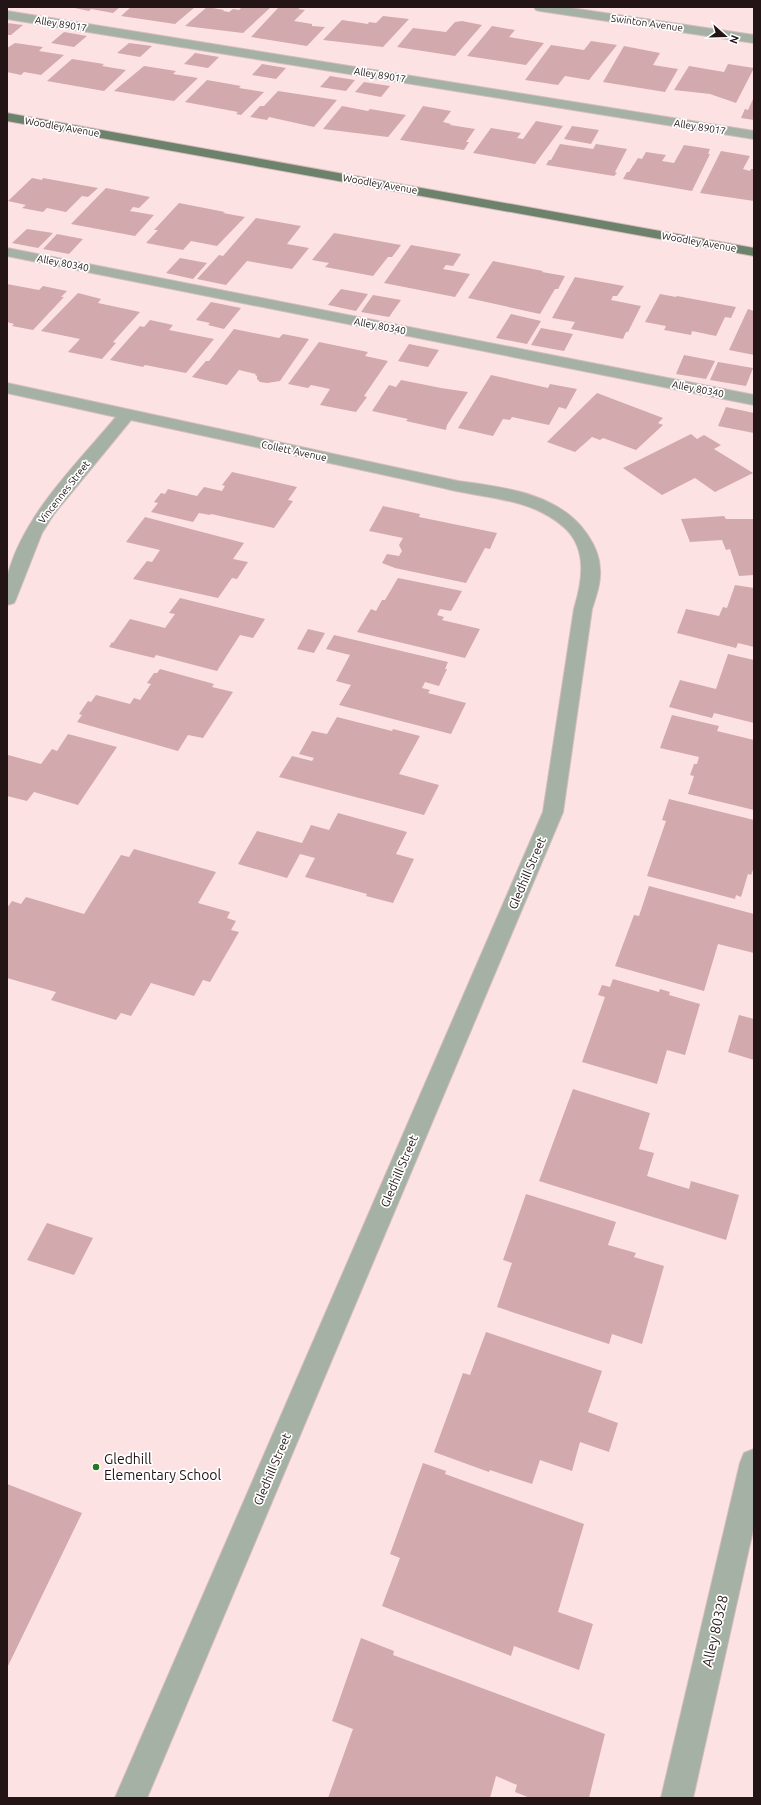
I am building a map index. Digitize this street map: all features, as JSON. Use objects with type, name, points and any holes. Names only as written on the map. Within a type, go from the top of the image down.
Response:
[{"type":"main road","name":"Woodley Avenue","points":[[7,117],[754,252]]},
{"type":"street","name":"Swinton Avenue","points":[[540,7],[754,39]]},
{"type":"street","name":"Alley 89017","points":[[7,15],[754,135]]},
{"type":"street","name":"Alley 80340","points":[[7,252],[754,400]]},
{"type":"street","name":"Collett Avenue","points":[[7,388],[458,486],[500,492],[539,503],[557,513],[575,528]]},
{"type":"street","name":"Vincennes Street","points":[[7,599],[33,533],[47,512],[126,415]]},
{"type":"street","name":"Gledhill Street","points":[[131,1798],[553,812],[583,609],[589,588],[591,565],[586,545],[575,528]]},
{"type":"street","name":"Alley 80328","points":[[677,1798],[754,1463]]},
{"type":"building","points":[[70,7],[120,7],[113,13],[91,9],[89,11]]},
{"type":"building","points":[[131,7],[195,7],[175,24],[121,16]]},
{"type":"building","points":[[207,7],[229,12],[233,9],[239,10],[242,7],[271,7],[243,33],[185,26]]},
{"type":"building","points":[[279,7],[300,8],[298,9],[305,10],[294,21],[312,24],[312,26],[325,27],[307,46],[251,37]]},
{"type":"building","points":[[383,16],[409,19],[383,47],[323,40],[342,20],[368,24],[369,22],[376,23]]},
{"type":"building","points":[[462,21],[482,25],[455,56],[397,47],[413,28],[446,32],[455,22]]},
{"type":"building","points":[[7,23],[23,25],[11,35],[7,35]]},
{"type":"building","points":[[492,26],[515,30],[509,37],[544,43],[526,65],[467,56]]},
{"type":"building","points":[[64,32],[87,36],[74,47],[51,43]]},
{"type":"building","points":[[591,41],[617,45],[589,80],[565,76],[558,85],[525,80],[551,45],[584,50]]},
{"type":"building","points":[[15,43],[43,47],[39,51],[64,55],[41,75],[24,72],[21,75],[7,72],[7,48]]},
{"type":"building","points":[[129,43],[152,46],[140,57],[117,53]]},
{"type":"building","points":[[624,46],[660,53],[653,65],[678,69],[665,92],[603,82]]},
{"type":"building","points":[[195,53],[219,57],[208,68],[184,64]]},
{"type":"building","points":[[72,59],[104,64],[102,66],[126,70],[104,91],[47,81]]},
{"type":"building","points":[[262,64],[286,68],[276,79],[252,75]]},
{"type":"building","points":[[728,64],[754,68],[736,103],[710,94],[674,90],[689,66],[724,72]]},
{"type":"building","points":[[144,66],[176,71],[173,74],[198,78],[174,101],[114,91]]},
{"type":"building","points":[[330,76],[355,80],[346,91],[320,87]]},
{"type":"building","points":[[207,80],[241,86],[239,88],[264,92],[241,115],[236,114],[238,112],[185,102]]},
{"type":"building","points":[[364,82],[390,86],[381,97],[355,92]]},
{"type":"building","points":[[278,91],[337,100],[314,127],[269,117],[267,120],[250,117],[260,106],[264,106]]},
{"type":"building","points":[[754,97],[754,120],[741,118],[745,109],[748,110]]},
{"type":"building","points":[[342,106],[368,111],[370,109],[406,115],[388,137],[323,129]]},
{"type":"building","points":[[423,106],[451,111],[443,122],[451,124],[450,125],[475,129],[466,142],[469,142],[464,150],[400,140]]},
{"type":"building","points":[[536,121],[563,126],[535,164],[473,153],[491,128],[521,133],[517,138],[523,139]]},
{"type":"building","points":[[572,126],[599,130],[591,144],[564,139]]},
{"type":"building","points":[[560,144],[593,149],[596,144],[627,149],[615,172],[617,173],[614,176],[546,165],[549,160],[551,160]]},
{"type":"building","points":[[684,145],[710,149],[708,154],[710,154],[692,191],[623,179],[638,158],[642,159],[646,152],[666,155],[662,161],[674,163]]},
{"type":"building","points":[[721,151],[750,156],[743,169],[750,171],[751,169],[754,169],[754,201],[700,193]]},
{"type":"building","points":[[32,178],[42,180],[43,178],[98,188],[88,197],[82,196],[66,212],[47,208],[43,212],[22,208],[26,205],[8,201]]},
{"type":"building","points":[[106,188],[150,197],[139,208],[133,207],[130,211],[154,215],[135,236],[71,224]]},
{"type":"building","points":[[179,203],[245,217],[217,246],[191,241],[183,250],[146,243],[158,230],[154,230]]},
{"type":"building","points":[[256,218],[301,226],[287,244],[309,248],[292,269],[247,261],[226,285],[197,279],[219,255],[223,256]]},
{"type":"building","points":[[27,229],[53,233],[38,248],[12,243]]},
{"type":"building","points":[[334,233],[401,245],[392,257],[388,257],[373,276],[325,267],[329,263],[312,260]]},
{"type":"building","points":[[57,234],[83,239],[69,254],[43,249]]},
{"type":"building","points":[[411,245],[461,254],[453,266],[446,265],[443,269],[470,274],[455,297],[384,283]]},
{"type":"building","points":[[180,258],[207,263],[193,279],[166,273]]},
{"type":"building","points":[[493,261],[565,276],[558,289],[555,289],[540,314],[468,298]]},
{"type":"building","points":[[575,277],[624,286],[617,296],[613,296],[611,300],[641,306],[623,339],[571,329],[575,322],[552,318]]},
{"type":"building","points":[[7,284],[39,290],[43,286],[67,291],[61,297],[64,297],[33,330],[12,326],[14,324],[7,322]]},
{"type":"building","points":[[341,289],[368,294],[356,311],[328,305]]},
{"type":"building","points":[[78,293],[101,299],[98,303],[140,312],[113,342],[116,343],[102,359],[68,352],[80,339],[41,331]]},
{"type":"building","points":[[660,294],[736,307],[731,318],[725,317],[716,336],[692,331],[691,335],[664,330],[666,326],[645,322]]},
{"type":"building","points":[[373,295],[401,300],[389,317],[361,312]]},
{"type":"building","points":[[211,302],[241,308],[224,329],[208,325],[210,323],[196,320]]},
{"type":"building","points":[[748,309],[754,311],[754,355],[729,350]]},
{"type":"building","points":[[511,314],[541,321],[527,344],[496,338]]},
{"type":"building","points":[[150,320],[173,325],[169,330],[214,339],[186,373],[145,365],[143,367],[110,360],[140,326],[144,327]]},
{"type":"building","points":[[541,328],[573,334],[564,351],[531,345]]},
{"type":"building","points":[[234,329],[279,338],[283,334],[309,339],[280,381],[267,383],[260,382],[255,375],[256,374],[239,370],[227,385],[192,377],[206,361],[209,361]]},
{"type":"building","points":[[319,342],[368,352],[365,356],[388,361],[364,396],[367,397],[356,412],[320,405],[330,389],[311,385],[308,388],[288,384]]},
{"type":"building","points":[[409,344],[439,350],[428,367],[398,361]]},
{"type":"building","points":[[684,355],[715,361],[706,379],[676,374]]},
{"type":"building","points":[[718,362],[753,368],[746,386],[710,380]]},
{"type":"building","points":[[491,375],[548,388],[550,384],[577,389],[566,409],[559,407],[549,425],[512,417],[510,420],[503,419],[493,436],[458,428]]},
{"type":"building","points":[[401,380],[468,392],[447,425],[446,430],[406,421],[408,419],[372,411],[389,385],[396,387]]},
{"type":"building","points":[[597,393],[663,418],[658,423],[663,425],[636,450],[603,438],[600,440],[592,437],[575,452],[547,442]]},
{"type":"building","points":[[726,407],[754,413],[754,433],[718,426]]},
{"type":"building","points":[[691,434],[697,439],[704,435],[721,445],[714,449],[753,473],[715,492],[695,478],[662,495],[623,468]]},
{"type":"building","points":[[232,472],[297,487],[288,500],[293,501],[274,528],[211,514],[199,513],[193,522],[151,512],[158,503],[154,502],[161,493],[165,494],[168,489],[197,496],[204,487],[222,491],[225,486],[222,485]]},
{"type":"building","points":[[383,506],[420,514],[419,517],[497,533],[490,549],[485,548],[466,583],[395,568],[382,563],[387,554],[399,556],[402,551],[399,545],[403,538],[369,531]]},
{"type":"building","points":[[724,516],[726,519],[754,519],[754,575],[739,576],[730,549],[726,550],[722,540],[690,542],[681,519]]},
{"type":"building","points":[[145,517],[244,543],[233,559],[248,562],[237,579],[232,578],[218,598],[133,579],[147,561],[152,562],[160,550],[126,542]]},
{"type":"building","points":[[398,578],[462,591],[451,611],[440,609],[437,615],[444,617],[442,620],[480,629],[465,658],[357,632],[371,609],[376,611],[382,600],[385,600]]},
{"type":"building","points":[[735,585],[754,588],[754,647],[738,643],[736,648],[677,633],[686,609],[719,616],[723,607],[727,608]]},
{"type":"building","points":[[180,598],[265,619],[253,638],[240,635],[217,671],[156,655],[154,658],[109,647],[130,619],[165,628],[175,614],[169,613]]},
{"type":"building","points":[[308,629],[325,633],[314,653],[297,649]]},
{"type":"building","points":[[334,635],[448,662],[445,669],[447,669],[439,686],[425,682],[422,688],[430,690],[428,693],[466,703],[451,734],[339,705],[351,685],[336,681],[350,655],[326,649]]},
{"type":"building","points":[[728,654],[754,660],[754,723],[714,713],[712,718],[669,707],[680,680],[716,689]]},
{"type":"building","points":[[160,669],[214,684],[212,687],[233,692],[203,738],[188,735],[178,751],[77,722],[82,715],[79,714],[88,701],[91,702],[96,695],[130,704],[134,698],[140,700],[151,684],[147,683],[154,673],[157,673]]},
{"type":"building","points":[[672,715],[719,726],[717,731],[754,740],[754,810],[688,794],[694,776],[690,775],[694,764],[697,764],[699,757],[660,748]]},
{"type":"building","points":[[337,717],[392,731],[393,729],[420,736],[399,774],[439,785],[424,815],[279,777],[292,756],[312,761],[314,758],[299,754],[312,731],[327,734]]},
{"type":"building","points":[[68,734],[117,747],[78,805],[34,792],[27,801],[7,796],[8,755],[41,764],[52,749],[57,751]]},
{"type":"building","points":[[669,799],[754,820],[754,867],[751,875],[748,874],[741,897],[736,895],[735,899],[647,876],[666,821],[662,820]]},
{"type":"building","points":[[338,813],[407,832],[396,854],[414,859],[393,903],[366,896],[367,894],[305,877],[315,858],[300,854],[287,878],[238,864],[257,831],[302,843],[311,825],[329,830]]},
{"type":"building","points":[[134,849],[216,872],[198,903],[230,912],[227,918],[236,921],[231,930],[239,932],[210,982],[203,980],[194,996],[151,983],[131,1016],[121,1013],[116,1020],[51,1000],[56,992],[7,978],[7,908],[12,901],[21,904],[26,897],[84,914],[121,855],[129,857]]},
{"type":"building","points":[[649,886],[754,914],[754,953],[718,944],[704,991],[615,966],[634,915],[639,916]]},
{"type":"building","points":[[613,979],[659,992],[660,989],[670,992],[669,995],[700,1004],[685,1055],[667,1050],[657,1084],[582,1062],[605,997],[598,995],[602,985],[610,987]]},
{"type":"building","points":[[739,1015],[754,1019],[754,1060],[728,1052]]},
{"type":"building","points":[[573,1089],[650,1113],[639,1149],[654,1153],[647,1176],[689,1189],[691,1181],[739,1195],[726,1240],[539,1181]]},
{"type":"building","points":[[526,1194],[616,1222],[608,1245],[636,1253],[634,1257],[664,1266],[642,1344],[612,1334],[609,1344],[497,1307],[512,1263],[503,1260]]},
{"type":"building","points":[[47,1223],[93,1238],[74,1275],[27,1260]]},
{"type":"building","points":[[486,1332],[602,1371],[588,1412],[618,1423],[609,1452],[580,1442],[572,1471],[540,1460],[532,1484],[490,1470],[489,1472],[434,1452],[463,1373],[470,1375]]},
{"type":"building","points":[[423,1463],[446,1471],[445,1474],[584,1524],[558,1612],[593,1624],[579,1670],[514,1646],[511,1656],[382,1606],[400,1558],[390,1554]]},
{"type":"building","points":[[7,1484],[82,1513],[7,1668]]},
{"type":"building","points":[[361,1638],[394,1651],[393,1655],[605,1734],[589,1798],[530,1798],[515,1792],[517,1785],[496,1776],[490,1798],[328,1798],[353,1729],[332,1721]]},
{"type":"place","name":"Gledhill Elementary School","points":[[96,1467]]}]
